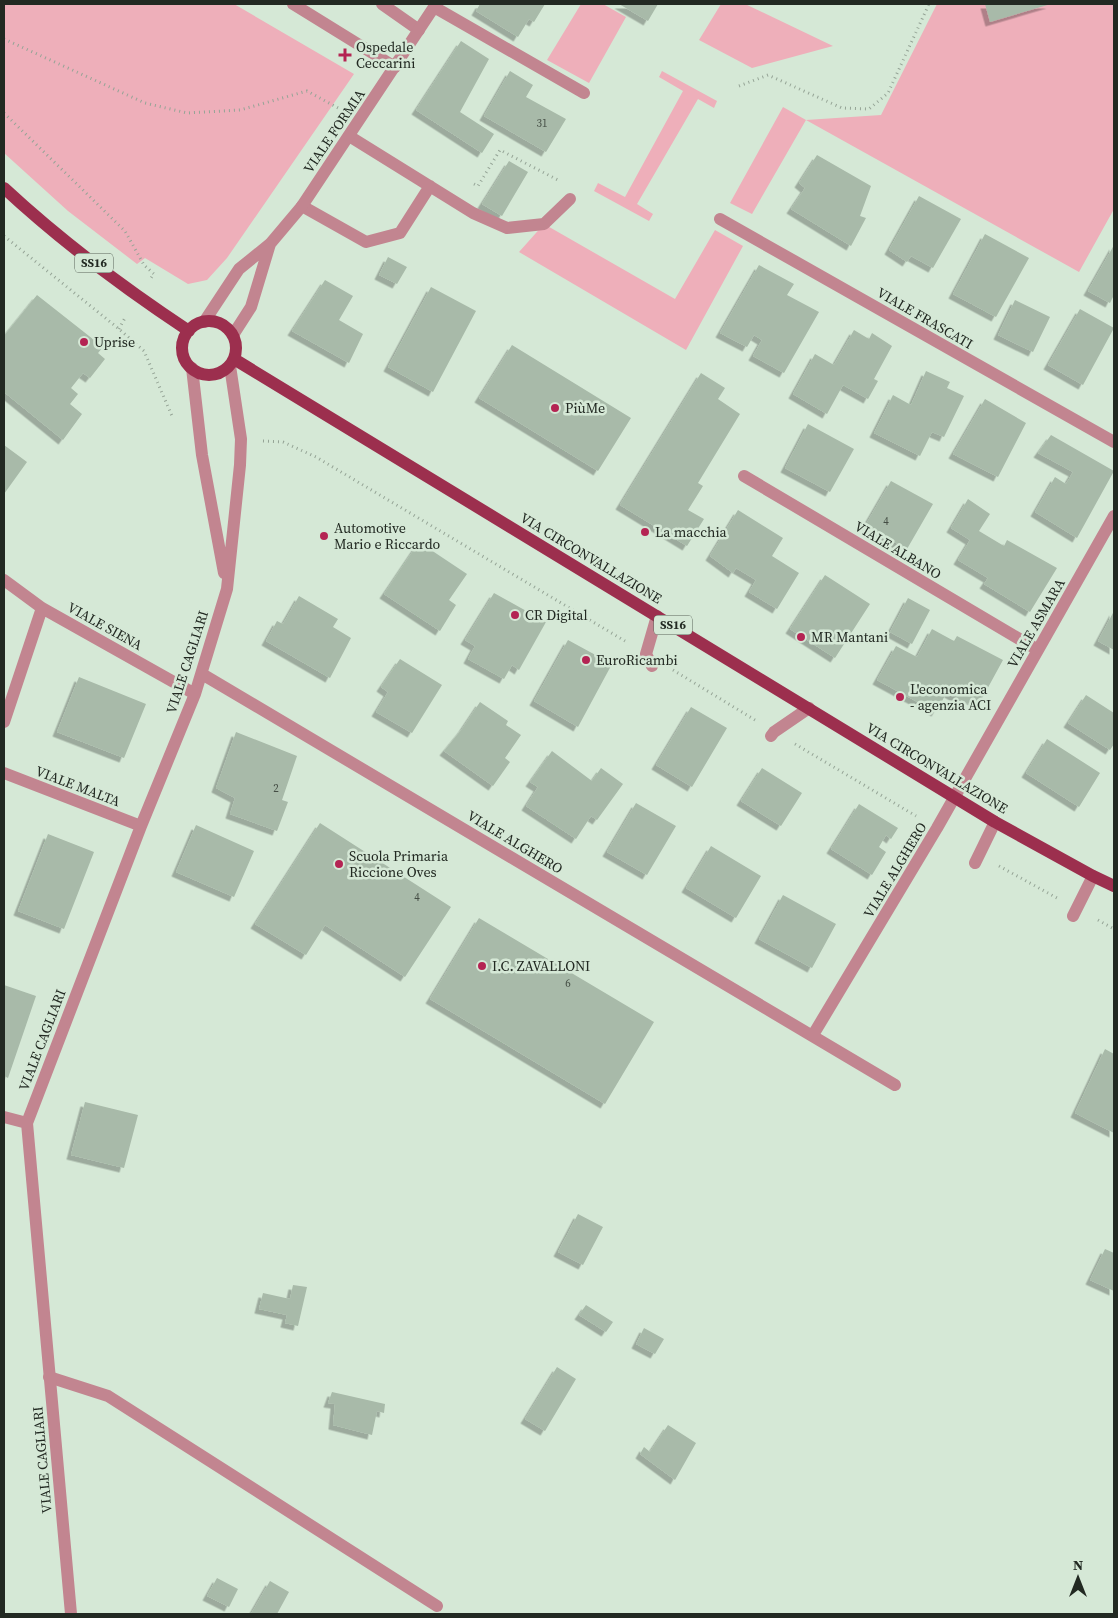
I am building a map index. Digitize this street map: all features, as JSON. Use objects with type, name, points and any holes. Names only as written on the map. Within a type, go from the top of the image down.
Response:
[{"type":"main road","name":"SS16","points":[[4,188],[42,224],[138,297],[189,331]]},
{"type":"main road","points":[[204,322],[220,324],[233,335],[236,343],[236,351],[232,363],[215,375],[198,373],[192,368],[183,354],[184,338],[189,331],[204,322]]},
{"type":"main road","name":"VIA CIRCONVALLAZIONE","points":[[232,363],[657,616],[995,822],[1092,876],[1114,886]]},
{"type":"street","points":[[293,4],[394,67]]},
{"type":"street","points":[[382,4],[419,30]]},
{"type":"street","name":"VIALE FORMIA","points":[[204,322],[239,269],[270,244],[302,206],[435,5],[584,93]]},
{"type":"street","points":[[349,136],[473,213],[506,228],[544,224],[570,199]]},
{"type":"street","points":[[302,206],[366,242],[400,233],[430,186]]},
{"type":"street","name":"VIALE FRASCATI","points":[[720,219],[1114,442]]},
{"type":"street","name":"VIALE FORMIA","points":[[233,335],[251,306],[270,244]]},
{"type":"street","name":"VIALE CAGLIARI","points":[[71,1614],[27,1123],[141,826],[195,694],[226,589],[240,465],[240,439],[232,363]]},
{"type":"street","name":"VIALE CAGLIARI","points":[[192,368],[202,455],[226,589]]},
{"type":"street","name":"VIALE ALBANO","points":[[744,476],[1038,650]]},
{"type":"street","name":"VIALE ASMARA","points":[[954,797],[1114,516]]},
{"type":"street","name":"VIALE SIENA","points":[[4,580],[42,608],[195,694]]},
{"type":"street","points":[[4,722],[42,608]]},
{"type":"street","points":[[649,660],[657,616]]},
{"type":"street","name":"VIALE ALGHERO","points":[[202,674],[895,1085]]},
{"type":"street","points":[[773,734],[809,708]]},
{"type":"street","name":"VIALE MALTA","points":[[4,774],[141,826]]},
{"type":"street","name":"VIALE ALGHERO","points":[[813,1035],[954,797]]},
{"type":"street","points":[[977,859],[995,822]]},
{"type":"street","points":[[1075,912],[1092,876]]},
{"type":"street","points":[[4,1117],[27,1123]]},
{"type":"street","points":[[49,1377],[108,1396],[437,1606]]},
{"type":"path","points":[[739,86],[768,75],[842,108],[869,109],[888,93],[929,4]]},
{"type":"path","points":[[4,39],[145,104],[187,113],[240,110],[307,90],[360,120]]},
{"type":"path","points":[[4,113],[125,231],[144,264],[154,274],[119,329]]},
{"type":"path","points":[[472,183],[478,186],[500,150],[566,184]]},
{"type":"path","points":[[4,236],[144,351],[182,440],[200,438]]},
{"type":"path","points":[[240,439],[282,442],[316,457],[649,660],[937,828]]},
{"type":"path","points":[[977,859],[1075,912],[1114,929]]},
{"type":"shaded area","points":[[4,4],[234,4],[354,74],[227,258],[207,280],[188,284],[145,258],[137,264],[68,211],[4,153]]},
{"type":"shaded area","points":[[581,4],[603,4],[626,17],[589,83],[547,60]]},
{"type":"shaded area","points":[[721,4],[745,4],[833,46],[752,68],[699,40]]},
{"type":"shaded area","points":[[937,4],[1114,4],[1114,209],[1079,272],[806,120],[881,115]]},
{"type":"shaded area","points":[[662,71],[717,101],[714,108],[698,99],[637,204],[653,214],[649,221],[594,191],[598,183],[625,197],[683,91],[659,77]]},
{"type":"shaded area","points":[[783,107],[806,120],[752,214],[730,203]]},
{"type":"shaded area","points":[[544,224],[675,299],[715,230],[743,246],[686,350],[519,252]]},
{"type":"building","points":[[480,4],[545,4],[534,22],[529,19],[518,37],[476,11]]},
{"type":"building","points":[[619,4],[658,4],[648,21]]},
{"type":"building","points":[[985,4],[1051,4],[990,22]]},
{"type":"building","points":[[461,41],[489,59],[460,112],[494,134],[482,153],[416,110]]},
{"type":"building","points":[[510,71],[533,85],[526,97],[566,119],[546,152],[484,116]]},
{"type":"building","points":[[817,155],[871,186],[860,216],[866,218],[851,246],[791,209],[805,188],[799,183]]},
{"type":"building","points":[[509,161],[528,172],[502,216],[482,204]]},
{"type":"building","points":[[919,196],[961,219],[933,268],[911,256],[907,262],[889,250]]},
{"type":"building","points":[[985,234],[1029,258],[996,317],[953,294]]},
{"type":"building","points":[[1114,245],[1114,295],[1110,303],[1088,291]]},
{"type":"building","points":[[388,257],[407,267],[397,284],[379,275]]},
{"type":"building","points":[[759,265],[794,284],[787,295],[819,312],[784,373],[753,356],[762,340],[754,335],[747,347],[720,333]]},
{"type":"building","points":[[325,280],[353,296],[339,320],[363,334],[349,363],[292,331]]},
{"type":"building","points":[[431,287],[476,311],[433,392],[388,367]]},
{"type":"building","points":[[37,295],[103,347],[98,353],[105,359],[90,378],[83,373],[71,388],[78,394],[70,404],[82,414],[63,440],[4,392],[4,336]]},
{"type":"building","points":[[1015,300],[1050,317],[1033,352],[998,335]]},
{"type":"building","points":[[1080,309],[1114,328],[1083,385],[1048,365]]},
{"type":"building","points":[[854,330],[869,339],[872,333],[892,346],[874,379],[878,381],[868,399],[843,385],[827,414],[793,394],[815,354],[834,365]]},
{"type":"building","name":"PiùMe","points":[[512,345],[631,418],[598,471],[479,398]]},
{"type":"building","points":[[926,371],[950,382],[947,388],[964,396],[944,437],[932,432],[920,456],[874,433],[893,395],[911,405]]},
{"type":"building","points":[[701,373],[725,388],[718,399],[740,414],[698,483],[703,486],[688,510],[704,519],[687,546],[620,505]]},
{"type":"building","points":[[985,399],[1026,423],[998,477],[953,454]]},
{"type":"building","points":[[808,424],[854,449],[830,492],[785,468]]},
{"type":"building","points":[[1051,435],[1114,471],[1077,538],[1035,512],[1055,477],[1066,484],[1073,472],[1038,453]]},
{"type":"building","points":[[4,445],[27,462],[4,494]]},
{"type":"building","points":[[891,481],[933,504],[907,549],[865,526]]},
{"type":"building","points":[[968,499],[990,514],[979,531],[1004,546],[1007,540],[1057,568],[1030,612],[984,584],[988,578],[958,560],[970,540],[951,528]]},
{"type":"building","points":[[738,510],[783,538],[772,556],[799,573],[777,609],[749,592],[756,580],[736,568],[733,573],[710,556]]},
{"type":"building","points":[[419,542],[467,574],[449,600],[456,605],[440,631],[384,594]]},
{"type":"building","points":[[825,575],[870,604],[835,658],[790,629]]},
{"type":"building","points":[[494,593],[546,622],[519,670],[512,665],[504,679],[468,659],[475,646],[465,640]]},
{"type":"building","points":[[299,596],[338,619],[333,627],[351,638],[330,678],[266,641],[277,621],[283,624]]},
{"type":"building","points":[[908,598],[930,610],[912,644],[890,632]]},
{"type":"building","points":[[1114,611],[1114,650],[1098,641]]},
{"type":"building","points":[[932,629],[954,641],[957,636],[1003,660],[979,704],[970,699],[968,704],[947,692],[936,712],[877,680],[896,646],[917,657]]},
{"type":"building","points":[[568,640],[612,664],[578,727],[534,701]]},
{"type":"building","points":[[400,659],[442,685],[412,733],[376,712],[388,692],[381,687]]},
{"type":"building","points":[[79,677],[146,704],[124,758],[57,732]]},
{"type":"building","points":[[1086,695],[1114,713],[1114,744],[1110,750],[1068,723]]},
{"type":"building","points":[[480,702],[508,721],[506,725],[521,735],[505,758],[510,762],[493,786],[444,751]]},
{"type":"building","points":[[691,707],[727,728],[692,787],[656,765]]},
{"type":"building","points":[[236,732],[297,756],[282,800],[288,802],[277,831],[230,814],[235,798],[216,788]]},
{"type":"building","points":[[1047,739],[1100,773],[1079,807],[1026,773]]},
{"type":"building","points":[[552,751],[592,781],[601,768],[623,784],[597,820],[591,816],[576,839],[526,806],[538,787],[530,782]]},
{"type":"building","points":[[762,768],[802,793],[781,826],[741,801]]},
{"type":"building","points":[[636,803],[676,826],[647,875],[607,852]]},
{"type":"building","points":[[859,804],[898,828],[891,839],[886,835],[879,847],[886,852],[872,875],[831,849]]},
{"type":"building","name":"Scuola Primaria Riccione Oves","points":[[320,823],[451,907],[405,977],[325,925],[306,955],[255,924]]},
{"type":"building","points":[[196,825],[254,851],[234,897],[176,872]]},
{"type":"building","points":[[48,834],[94,852],[64,929],[18,911]]},
{"type":"building","points":[[711,846],[761,876],[736,918],[686,888]]},
{"type":"building","points":[[783,895],[836,924],[812,968],[759,939]]},
{"type":"building","points":[[479,918],[654,1022],[605,1104],[430,999]]},
{"type":"building","points":[[4,985],[36,996],[8,1078],[4,1076]]},
{"type":"building","points":[[1105,1049],[1114,1054],[1114,1133],[1075,1113]]},
{"type":"building","points":[[85,1102],[138,1115],[124,1168],[71,1155]]},
{"type":"building","points":[[578,1214],[603,1227],[583,1265],[558,1252]]},
{"type":"building","points":[[1105,1249],[1114,1253],[1114,1291],[1090,1280]]},
{"type":"building","points":[[293,1285],[307,1287],[298,1326],[285,1323],[287,1315],[259,1309],[263,1293],[290,1299]]},
{"type":"building","points":[[586,1305],[613,1322],[606,1332],[579,1315]]},
{"type":"building","points":[[644,1328],[664,1339],[655,1354],[636,1344]]},
{"type":"building","points":[[557,1367],[576,1379],[545,1431],[525,1419]]},
{"type":"building","points":[[332,1392],[385,1404],[384,1413],[377,1411],[372,1435],[333,1425],[335,1404],[328,1403]]},
{"type":"building","points":[[668,1425],[696,1443],[675,1480],[640,1454],[644,1447],[650,1452]]},
{"type":"building","points":[[217,1578],[238,1589],[229,1607],[207,1596]]},
{"type":"building","points":[[270,1581],[289,1592],[277,1614],[251,1614]]},
{"type":"place","name":"Ospedale Ceccarini","points":[[345,55]]},
{"type":"place","name":"Uprise","points":[[84,342]]},
{"type":"place","name":"PiùMe","points":[[555,408]]},
{"type":"place","name":"La macchia","points":[[645,532]]},
{"type":"place","name":"Automotive Mario e Riccardo","points":[[324,536]]},
{"type":"place","name":"CR Digital","points":[[515,615]]},
{"type":"place","name":"MR Mantani","points":[[801,637]]},
{"type":"place","name":"EuroRicambi","points":[[586,660]]},
{"type":"place","name":"L'economica - agenzia ACI","points":[[900,697]]},
{"type":"place","name":"Scuola Primaria Riccione Oves","points":[[339,864]]},
{"type":"place","name":"I.C. ZAVALLONI","points":[[482,966]]}]
